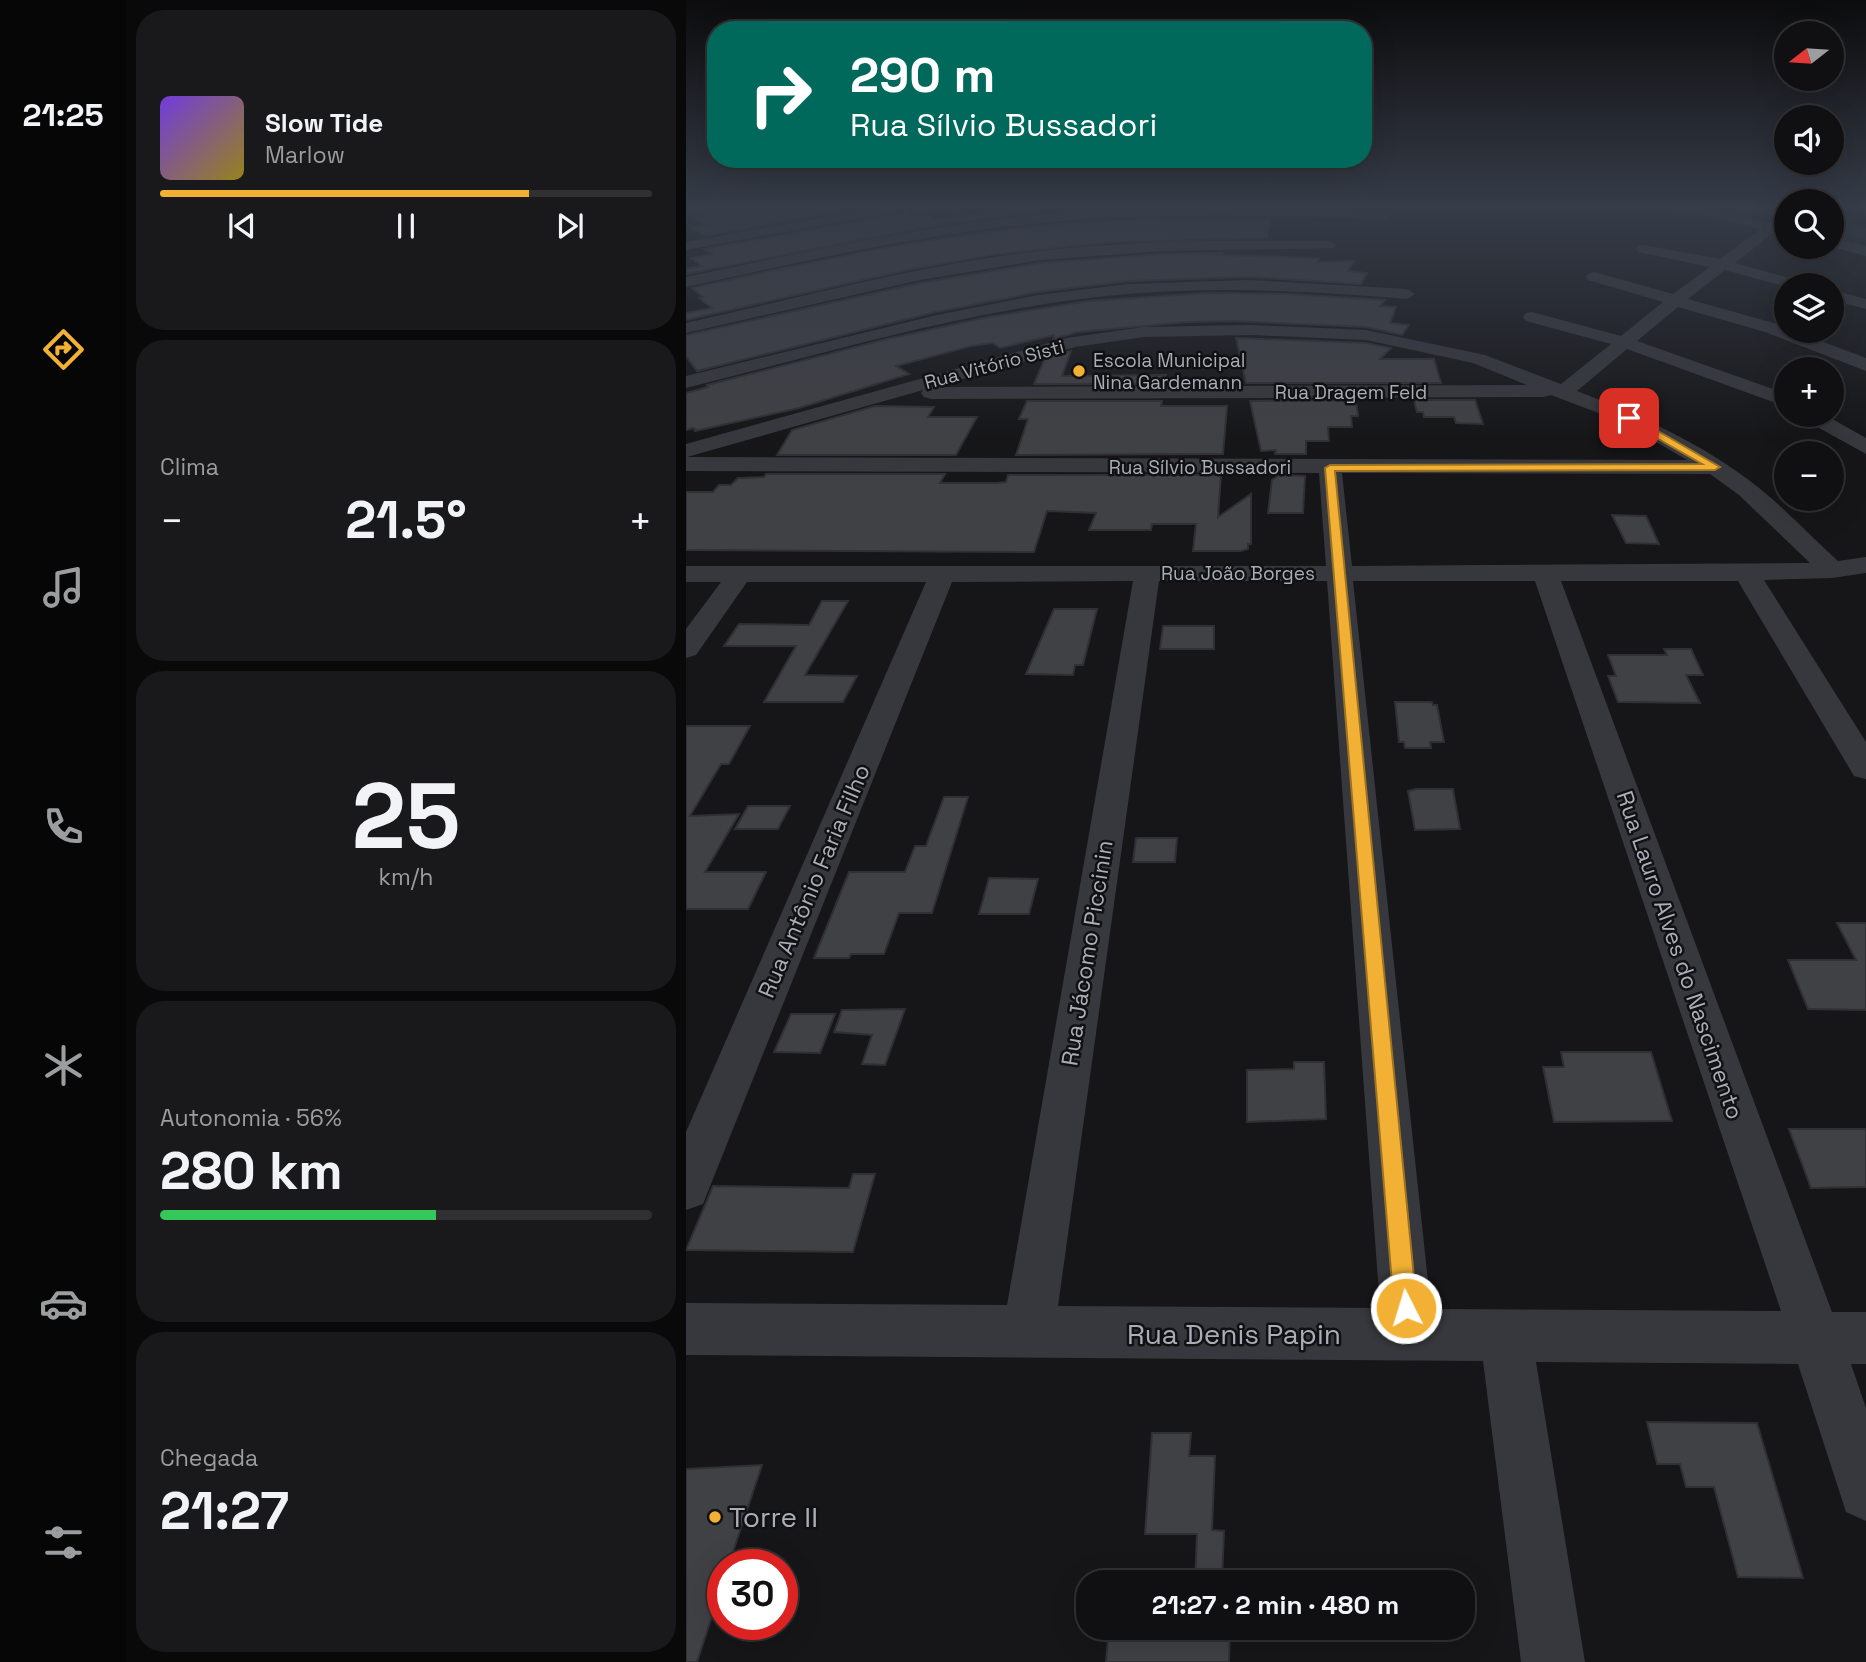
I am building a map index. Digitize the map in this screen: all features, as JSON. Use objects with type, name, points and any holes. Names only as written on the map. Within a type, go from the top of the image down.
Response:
[{"type":"street","points":[[686,328],[878,284]]},
{"type":"street","points":[[1018,284],[1073,342]]},
{"type":"street","points":[[686,382],[924,322],[1024,291],[1091,292],[1222,284],[1325,287],[1407,294]]},
{"type":"street","points":[[1617,284],[1772,328],[1866,365]]},
{"type":"street","points":[[1565,391],[1697,284]]},
{"type":"street","points":[[1844,298],[1866,304]]},
{"type":"street","points":[[1532,317],[1627,343],[1774,396]]},
{"type":"street","name":"Rua Vitório Sisti","points":[[686,451],[1073,342],[1144,332],[1251,330],[1366,335],[1478,359],[1629,418],[1715,467],[1747,490],[1832,569]]},
{"type":"street","name":"Rua Dragem Feld","points":[[885,394],[1565,391]]},
{"type":"street","points":[[1832,427],[1866,447]]},
{"type":"street","name":"Rua Sílvio Bussadori","points":[[686,464],[1330,468],[1715,467]]},
{"type":"street","points":[[1330,468],[1408,1335]]},
{"type":"street","name":"Rua João Borges","points":[[686,574],[1746,573],[1866,565]]},
{"type":"street","name":"Rua Lauro Alves do Nascimento","points":[[1545,572],[1841,1338],[1866,1492]]},
{"type":"street","points":[[1746,573],[1866,768]]},
{"type":"street","name":"Rua Antônio Faria Filho","points":[[686,1187],[942,574]]},
{"type":"street","name":"Rua Jácomo Piccinin","points":[[1028,1332],[1147,574]]},
{"type":"street","points":[[686,649],[739,575]]},
{"type":"street","name":"Rua Denis Papin","points":[[686,1329],[1841,1338]]},
{"type":"street","points":[[1506,1336],[1553,1662]]},
{"type":"building","points":[[712,284],[847,284],[686,320],[686,313],[712,308],[699,298],[703,297],[692,288]]},
{"type":"building","points":[[917,284],[1108,284],[1038,292],[936,312],[697,371],[686,356],[686,335]]},
{"type":"building","points":[[1208,293],[1288,294],[1385,300],[1380,306],[1396,307],[1390,323],[1409,325],[1402,335],[1366,327],[1233,321],[1186,322],[1078,332],[1053,339],[1054,335],[1000,348],[993,343],[971,346],[896,366],[909,374],[799,408],[695,431],[694,428],[686,430],[686,393],[708,387],[707,385],[887,339],[988,317],[1089,301]]},
{"type":"building","points":[[1236,338],[1366,343],[1391,348],[1380,359],[1434,359],[1441,383],[1246,383]]},
{"type":"building","points":[[1071,351],[1062,376],[1166,375],[1165,384],[1034,384],[1045,358]]},
{"type":"building","points":[[1356,400],[1358,416],[1351,416],[1352,427],[1328,427],[1329,441],[1306,441],[1306,454],[1261,451],[1250,401]]},
{"type":"building","points":[[1414,400],[1475,400],[1483,424],[1456,423],[1454,417],[1424,417],[1423,412],[1417,412]]},
{"type":"building","points":[[1027,401],[1162,401],[1161,406],[1227,406],[1223,454],[1016,455],[1028,419],[1019,419]]},
{"type":"building","points":[[875,406],[934,407],[928,417],[977,417],[956,455],[777,455],[792,430]]},
{"type":"building","points":[[766,474],[945,474],[940,483],[1006,482],[1008,475],[1221,475],[1218,517],[1251,494],[1251,544],[1248,544],[1248,549],[1241,551],[1193,551],[1196,524],[1152,524],[1151,530],[1089,530],[1096,513],[1047,511],[1034,552],[686,550],[686,492],[713,492],[719,485],[731,485],[738,478],[764,477]]},
{"type":"building","points":[[1279,475],[1305,476],[1303,513],[1268,513],[1272,480]]},
{"type":"building","points":[[1612,515],[1646,516],[1659,544],[1626,543]]},
{"type":"building","points":[[822,601],[848,601],[805,675],[857,676],[843,702],[764,702],[796,646],[724,646],[739,624],[809,625]]},
{"type":"building","points":[[1054,609],[1097,609],[1083,665],[1075,665],[1073,675],[1026,674]]},
{"type":"building","points":[[1163,626],[1214,626],[1214,649],[1160,649]]},
{"type":"building","points":[[1664,649],[1691,649],[1703,675],[1686,675],[1700,703],[1618,702],[1608,676],[1616,676],[1608,655],[1667,655]]},
{"type":"building","points":[[1395,702],[1432,702],[1437,705],[1444,742],[1430,742],[1431,748],[1405,748],[1404,742],[1399,742]]},
{"type":"building","points":[[686,726],[750,726],[729,764],[721,764],[690,816],[739,814],[705,872],[766,872],[748,909],[686,909]]},
{"type":"building","points":[[1453,789],[1460,829],[1415,830],[1408,791]]},
{"type":"building","points":[[944,797],[968,797],[932,913],[899,913],[884,954],[814,958],[849,872],[905,872],[915,846],[926,846]]},
{"type":"building","points":[[748,806],[790,806],[778,829],[735,829]]},
{"type":"building","points":[[1136,838],[1177,838],[1175,862],[1133,862]]},
{"type":"building","points":[[989,878],[1038,879],[1029,914],[979,914]]},
{"type":"building","points":[[1837,923],[1866,923],[1866,1010],[1808,1009],[1788,960],[1856,960]]},
{"type":"building","points":[[905,1009],[885,1065],[862,1064],[872,1035],[834,1032],[842,1010]]},
{"type":"building","points":[[791,1014],[835,1014],[820,1053],[774,1052]]},
{"type":"building","points":[[1561,1052],[1651,1052],[1672,1121],[1554,1122],[1543,1067],[1564,1067]]},
{"type":"building","points":[[1294,1062],[1324,1062],[1326,1119],[1247,1122],[1247,1070],[1294,1069]]},
{"type":"building","points":[[1789,1129],[1866,1129],[1866,1187],[1811,1188]]},
{"type":"building","points":[[853,1174],[875,1174],[853,1252],[686,1250],[713,1186],[849,1188]]},
{"type":"building","points":[[1647,1422],[1757,1423],[1803,1578],[1738,1577],[1714,1487],[1686,1487],[1680,1464],[1657,1464]]},
{"type":"building","points":[[1152,1433],[1191,1433],[1189,1456],[1215,1456],[1212,1530],[1224,1531],[1222,1570],[1196,1570],[1197,1534],[1145,1534]]},
{"type":"building","name":"Torre II","points":[[762,1465],[734,1549],[707,1549],[707,1632],[697,1662],[686,1662],[686,1469]]},
{"type":"building","points":[[1108,1640],[1230,1640],[1229,1662],[1106,1662]]},
{"type":"place","name":"Escola Municipal Nina Gardemann","points":[[1079,371]]},
{"type":"place","name":"Torre II","points":[[715,1517]]},
{"type":"route","points":[[1406,1308],[1330,468],[1715,467],[1629,418]]}]
